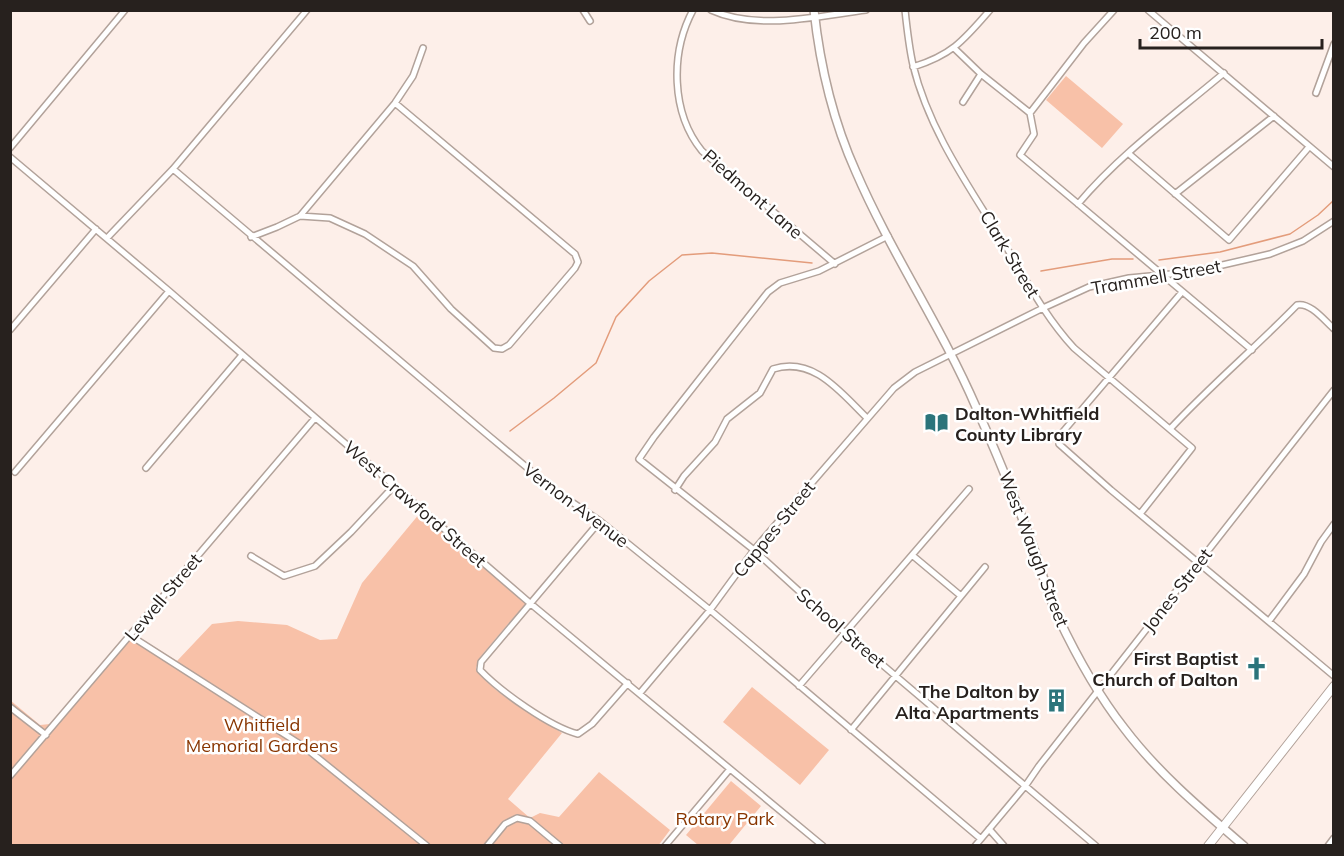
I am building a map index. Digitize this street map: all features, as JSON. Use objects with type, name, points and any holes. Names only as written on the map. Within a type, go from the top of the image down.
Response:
[{"type":"main road","points":[[1208,846],[1334,686]]},
{"type":"street","points":[[10,148],[125,10]]},
{"type":"street","points":[[107,238],[173,169],[307,10]]},
{"type":"street","points":[[583,10],[590,21]]},
{"type":"street","name":"Piedmont Lane","points":[[693,10],[682,35],[678,60],[681,109],[694,141],[702,152],[835,264]]},
{"type":"street","points":[[711,10],[723,16],[751,21],[866,10]]},
{"type":"street","name":"Clark Street","points":[[905,10],[914,67],[933,122],[947,150],[1043,308],[1061,333],[1108,377],[1192,448],[1140,514]]},
{"type":"street","points":[[914,67],[937,59],[954,48],[990,10]]},
{"type":"street","points":[[1030,113],[1084,43],[1114,10]]},
{"type":"street","points":[[1148,10],[1334,167]]},
{"type":"street","points":[[1155,16],[1160,10]]},
{"type":"street","name":"West Waugh Street","points":[[814,14],[822,66],[840,133],[856,172],[888,236],[952,353],[1003,468],[1058,615],[1099,690],[1124,728],[1156,766],[1244,846]]},
{"type":"street","points":[[1316,93],[1334,44]]},
{"type":"street","points":[[251,237],[300,216],[395,103],[413,76],[423,48]]},
{"type":"street","points":[[954,48],[981,74],[1030,113],[1034,135],[1020,155],[1252,350]]},
{"type":"street","points":[[1078,204],[1096,183],[1128,153],[1224,73]]},
{"type":"street","points":[[963,102],[981,74]]},
{"type":"street","points":[[300,216],[330,218],[374,240],[412,266],[452,309],[494,348],[502,349],[509,345],[575,268],[578,262],[575,254],[395,103]]},
{"type":"street","points":[[1176,194],[1274,116]]},
{"type":"street","points":[[1128,153],[1229,240],[1309,147]]},
{"type":"street","name":"West Crawford Street","points":[[10,157],[169,291],[531,604],[823,846]]},
{"type":"street","name":"Vernon Avenue","points":[[173,169],[554,490],[600,522],[710,610],[981,839]]},
{"type":"street","name":"Trammell Street","points":[[915,372],[1043,308],[1089,288],[1129,278],[1192,272],[1270,254],[1303,242],[1334,221]]},
{"type":"street","points":[[10,330],[96,229]]},
{"type":"street","points":[[835,264],[888,236]]},
{"type":"street","name":"School Street","points":[[835,264],[773,287],[639,459],[675,490],[754,550],[845,633],[1096,846]]},
{"type":"street","points":[[15,472],[169,291]]},
{"type":"street","points":[[1182,292],[1061,434],[1059,444],[1334,676]]},
{"type":"street","points":[[1170,429],[1198,399],[1297,305],[1302,304],[1309,307],[1334,329]]},
{"type":"street","points":[[146,468],[242,355]]},
{"type":"street","points":[[675,490],[684,476],[715,442],[728,419],[760,393],[773,369],[799,366],[816,372],[867,418]]},
{"type":"street","name":"Cappes Street","points":[[640,693],[710,610],[754,550],[867,418],[894,388],[915,372]]},
{"type":"street","name":"Jones Street","points":[[975,846],[1026,785],[1334,390]]},
{"type":"street","name":"Lewell Street","points":[[10,776],[315,418]]},
{"type":"street","points":[[251,556],[284,576],[315,566],[351,532],[393,486]]},
{"type":"street","points":[[799,686],[969,489]]},
{"type":"street","points":[[600,522],[481,662],[480,670],[492,683],[565,731],[578,734],[592,724],[628,683]]},
{"type":"street","points":[[1269,621],[1304,574],[1321,542],[1334,524]]},
{"type":"street","points":[[912,555],[961,596]]},
{"type":"street","points":[[851,730],[985,567]]},
{"type":"street","points":[[131,636],[303,746],[427,846]]},
{"type":"street","points":[[10,706],[46,735]]},
{"type":"street","points":[[665,846],[730,769]]},
{"type":"street","points":[[489,843],[505,824],[517,818],[530,820],[560,846]]},
{"type":"street","points":[[989,829],[1004,846]]},
{"type":"street","points":[[1328,846],[1334,838]]},
{"type":"green space","points":[[1066,76],[1123,124],[1102,148],[1046,100]]},
{"type":"green space","name":"Whitfield Memorial Gardens","points":[[420,513],[526,603],[481,656],[476,668],[503,695],[562,733],[508,799],[530,818],[540,813],[559,817],[599,772],[670,830],[658,846],[11,845],[10,700],[40,725],[50,724],[129,631],[177,661],[212,624],[238,621],[287,625],[320,640],[337,639],[362,583]]},
{"type":"green space","points":[[752,687],[829,750],[800,785],[723,722]]},
{"type":"green space","name":"Rotary Park","points":[[731,781],[761,806],[729,845],[698,845],[686,835]]},
{"type":"waterway","points":[[1159,260],[1220,252],[1290,234],[1318,215],[1334,200]]},
{"type":"waterway","points":[[510,431],[596,363],[616,317],[649,281],[682,255],[712,253],[812,263]]},
{"type":"waterway","points":[[1041,271],[1112,259],[1133,259]]},
{"type":"place","name":"Dalton-Whitfield County Library","points":[[937,423]]},
{"type":"place","name":"First Baptist Church of Dalton","points":[[1256,668]]},
{"type":"place","name":"The Dalton by Alta Apartments","points":[[1057,701]]}]
